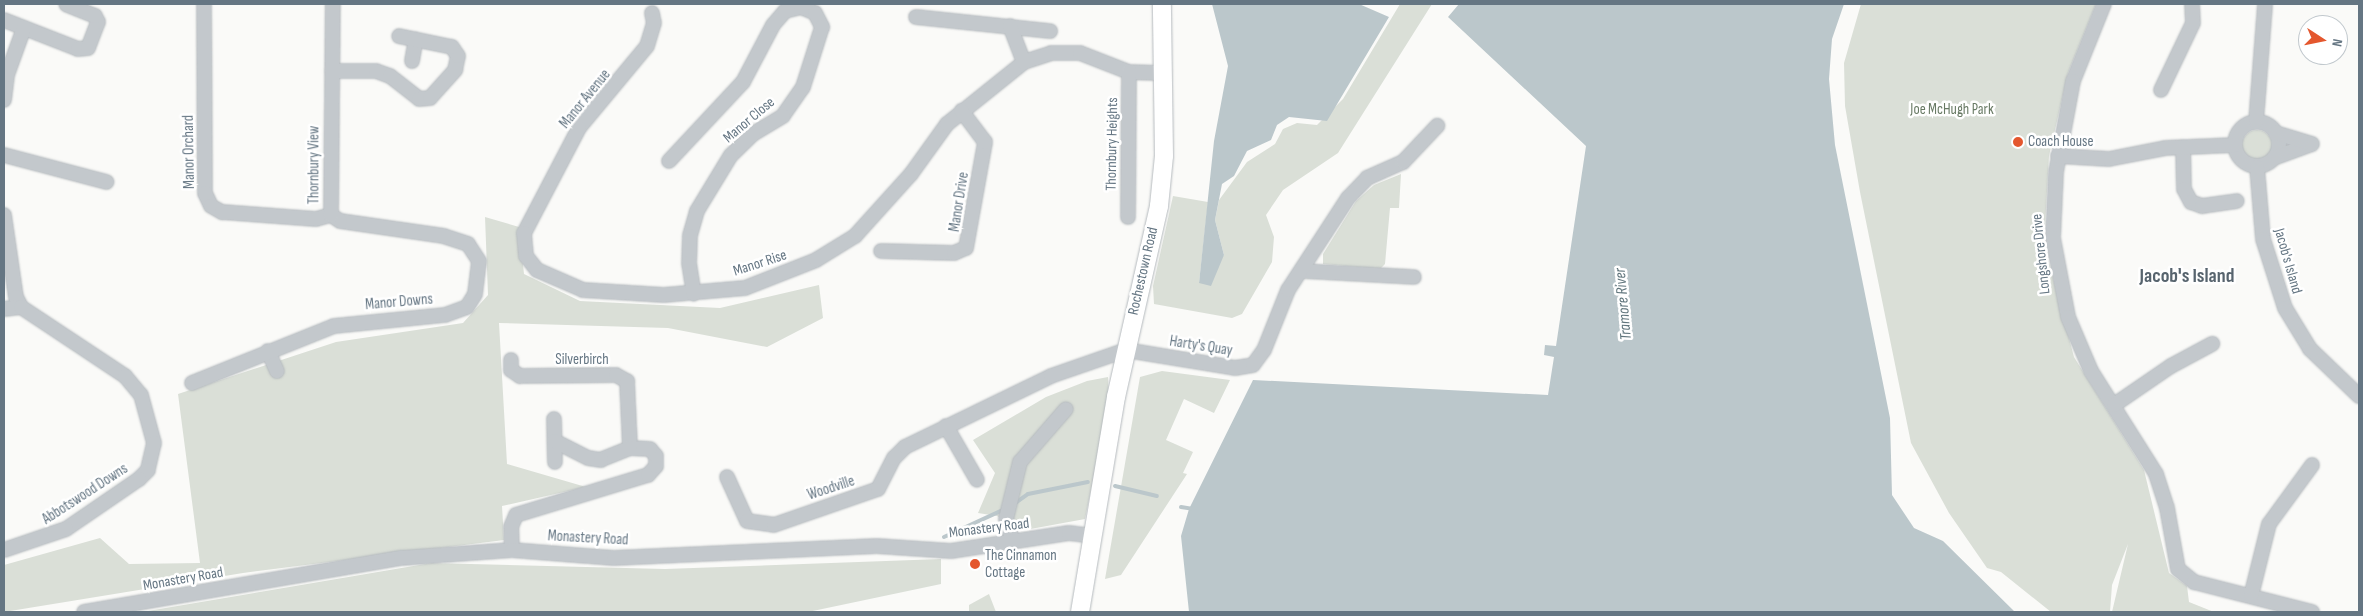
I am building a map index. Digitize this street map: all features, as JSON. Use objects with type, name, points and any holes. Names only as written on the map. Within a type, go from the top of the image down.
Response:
[{"type":"main road","name":"Rochestown Road","points":[[1080,612],[1126,350],[1159,206],[1164,156],[1162,4]]},
{"type":"street","points":[[4,20],[78,50],[88,48],[98,22],[95,16],[66,4]]},
{"type":"street","name":"Manor Orchard","points":[[204,4],[205,193],[211,206],[222,212],[316,219],[331,215]]},
{"type":"street","name":"Thornbury View","points":[[333,4],[331,215],[340,222],[444,236],[468,244]]},
{"type":"street","name":"Longshore Drive","points":[[2104,4],[2078,67],[2058,156],[2053,220],[2062,300],[2090,370],[2114,405],[2156,474],[2168,508],[2178,569],[2194,582],[2312,612]]},
{"type":"street","points":[[2161,90],[2193,23],[2192,4]]},
{"type":"street","points":[[2256,122],[2265,4]]},
{"type":"street","name":"Manor Close","points":[[669,160],[743,82],[774,25],[785,11],[801,7],[816,13],[822,27],[803,87],[783,116],[753,134],[731,155],[697,211],[690,254],[694,294]]},
{"type":"street","name":"Manor Avenue","points":[[524,233],[579,128],[647,46],[654,23],[652,14]]},
{"type":"street","points":[[916,17],[1050,31]]},
{"type":"street","points":[[1010,26],[1024,62]]},
{"type":"street","points":[[4,100],[7,75],[24,28]]},
{"type":"street","points":[[332,71],[376,71],[390,76],[419,99],[430,98],[455,70],[458,56],[452,47],[399,36]]},
{"type":"street","points":[[412,61],[416,39]]},
{"type":"street","points":[[962,111],[1024,62],[1051,53],[1080,53],[1129,72],[1164,73]]},
{"type":"street","name":"Thornbury Heights","points":[[1128,218],[1129,72]]},
{"type":"street","name":"Manor Rise","points":[[524,233],[526,256],[537,270],[583,290],[694,294],[760,282],[816,260],[856,236],[911,174],[947,124],[962,111]]},
{"type":"street","name":"Manor Drive","points":[[881,251],[954,253],[966,248],[985,142],[962,111]]},
{"type":"street","points":[[2256,122],[2266,124],[2276,133],[2312,144],[2257,166],[2244,162],[2235,145],[2242,128],[2256,122]]},
{"type":"street","name":"Harty's Quay","points":[[1126,350],[1228,367],[1249,367],[1260,358],[1288,290],[1303,272],[1357,187],[1403,162],[1436,126]]},
{"type":"street","points":[[2274,158],[2279,146],[2276,133]]},
{"type":"street","points":[[2058,156],[2109,159],[2183,147],[2235,145]]},
{"type":"street","points":[[2183,147],[2184,189],[2190,202],[2202,206],[2238,201]]},
{"type":"street","points":[[4,155],[107,182]]},
{"type":"street","name":"Jacob's Island","points":[[2257,166],[2262,232],[2285,308],[2310,349],[2359,396]]},
{"type":"street","points":[[4,214],[16,297],[22,307],[4,309]]},
{"type":"street","name":"Manor Downs","points":[[192,383],[268,351],[340,325],[458,312],[475,294],[480,277],[479,261],[468,244]]},
{"type":"street","points":[[1303,272],[1414,276]]},
{"type":"street","name":"Abbotswood Downs","points":[[4,550],[66,529],[139,479],[148,470],[154,443],[135,386],[22,307]]},
{"type":"street","points":[[2114,405],[2171,366],[2212,344]]},
{"type":"street","name":"Woodville","points":[[727,476],[747,521],[774,526],[878,490],[894,458],[905,447],[1051,376],[1126,350]]},
{"type":"street","points":[[268,351],[277,371]]},
{"type":"street","name":"Silverbirch","points":[[510,360],[511,370],[520,376],[616,375],[627,381],[630,448]]},
{"type":"street","points":[[1013,542],[1006,517],[1009,498],[1020,462],[1066,409]]},
{"type":"street","points":[[554,419],[556,462]]},
{"type":"street","points":[[946,426],[977,480]]},
{"type":"street","points":[[512,550],[511,527],[516,515],[648,475],[656,466],[656,456],[650,450],[630,448],[601,460],[588,458],[555,441]]},
{"type":"street","points":[[2251,596],[2269,524],[2312,465]]},
{"type":"street","name":"Monastery Road","points":[[84,612],[401,558],[512,550],[614,558],[877,546],[951,551],[1069,533],[1093,536]]},
{"type":"green space","points":[[1400,4],[1432,4],[1338,153],[1283,190],[1266,215],[1274,237],[1272,262],[1242,314],[1232,318],[1154,304],[1153,286],[1173,196],[1208,202],[1199,283],[1224,255],[1215,220],[1219,200],[1247,162],[1275,144],[1283,129],[1297,123],[1317,125],[1343,99]]},
{"type":"green space","name":"Joe McHugh Park","points":[[1861,4],[2096,4],[2068,73],[2049,156],[2044,244],[2074,357],[2144,470],[2169,573],[2187,586],[2189,602],[2214,612],[2112,612],[2128,544],[2112,585],[2110,612],[2051,612],[2001,572],[1987,568],[1949,513],[1911,443],[1860,192],[1845,106],[1844,63]]},
{"type":"green space","points":[[2257,130],[2268,134],[2272,145],[2268,156],[2257,160],[2246,156],[2242,145],[2246,134]]},
{"type":"green space","points":[[1401,174],[1399,208],[1390,208],[1385,264],[1380,269],[1323,264],[1323,254],[1356,201],[1374,185]]},
{"type":"green space","points":[[485,217],[519,227],[524,274],[580,301],[720,308],[819,285],[823,318],[767,347],[668,328],[499,323],[507,464],[586,487],[502,506],[504,540],[243,573],[4,612],[4,565],[100,538],[129,564],[200,563],[178,394],[336,342],[463,323],[488,295]]},
{"type":"green space","points":[[1162,371],[1230,380],[1214,413],[1184,399],[1166,440],[1193,452],[1183,473],[1187,474],[1121,575],[1105,579],[1140,377]]},
{"type":"green space","points":[[1108,377],[1109,404],[1085,519],[1025,530],[997,516],[978,513],[995,473],[973,440],[1046,397],[1087,381]]},
{"type":"green space","points":[[941,559],[941,584],[808,612],[142,612],[431,563],[665,569]]},
{"type":"green space","points":[[989,594],[996,612],[969,612],[969,605]]},
{"type":"water","points":[[1212,4],[1359,4],[1389,17],[1327,121],[1289,117],[1277,125],[1271,140],[1247,151],[1234,176],[1222,184],[1215,220],[1224,255],[1211,286],[1199,283],[1214,141],[1228,66]]},
{"type":"water","name":"Tramore River","points":[[1459,4],[1844,4],[1832,39],[1829,79],[1835,145],[1890,418],[1892,495],[1914,528],[1943,541],[2015,612],[1189,612],[1181,536],[1189,509],[1253,380],[1548,395],[1554,357],[1544,355],[1545,345],[1556,346],[1586,146],[1448,17]]},
{"type":"waterway","points":[[1014,504],[1028,494],[1088,482]]},
{"type":"waterway","points":[[1115,486],[1157,496]]},
{"type":"waterway","points":[[1181,507],[1193,509]]},
{"type":"waterway","points":[[944,537],[1003,510]]},
{"type":"place","name":"Coach House","points":[[2018,142]]},
{"type":"place","name":"The Cinnamon Cottage","points":[[975,564]]},
{"type":"district","name":"Jacob's Island","points":[[2187,276]]}]
